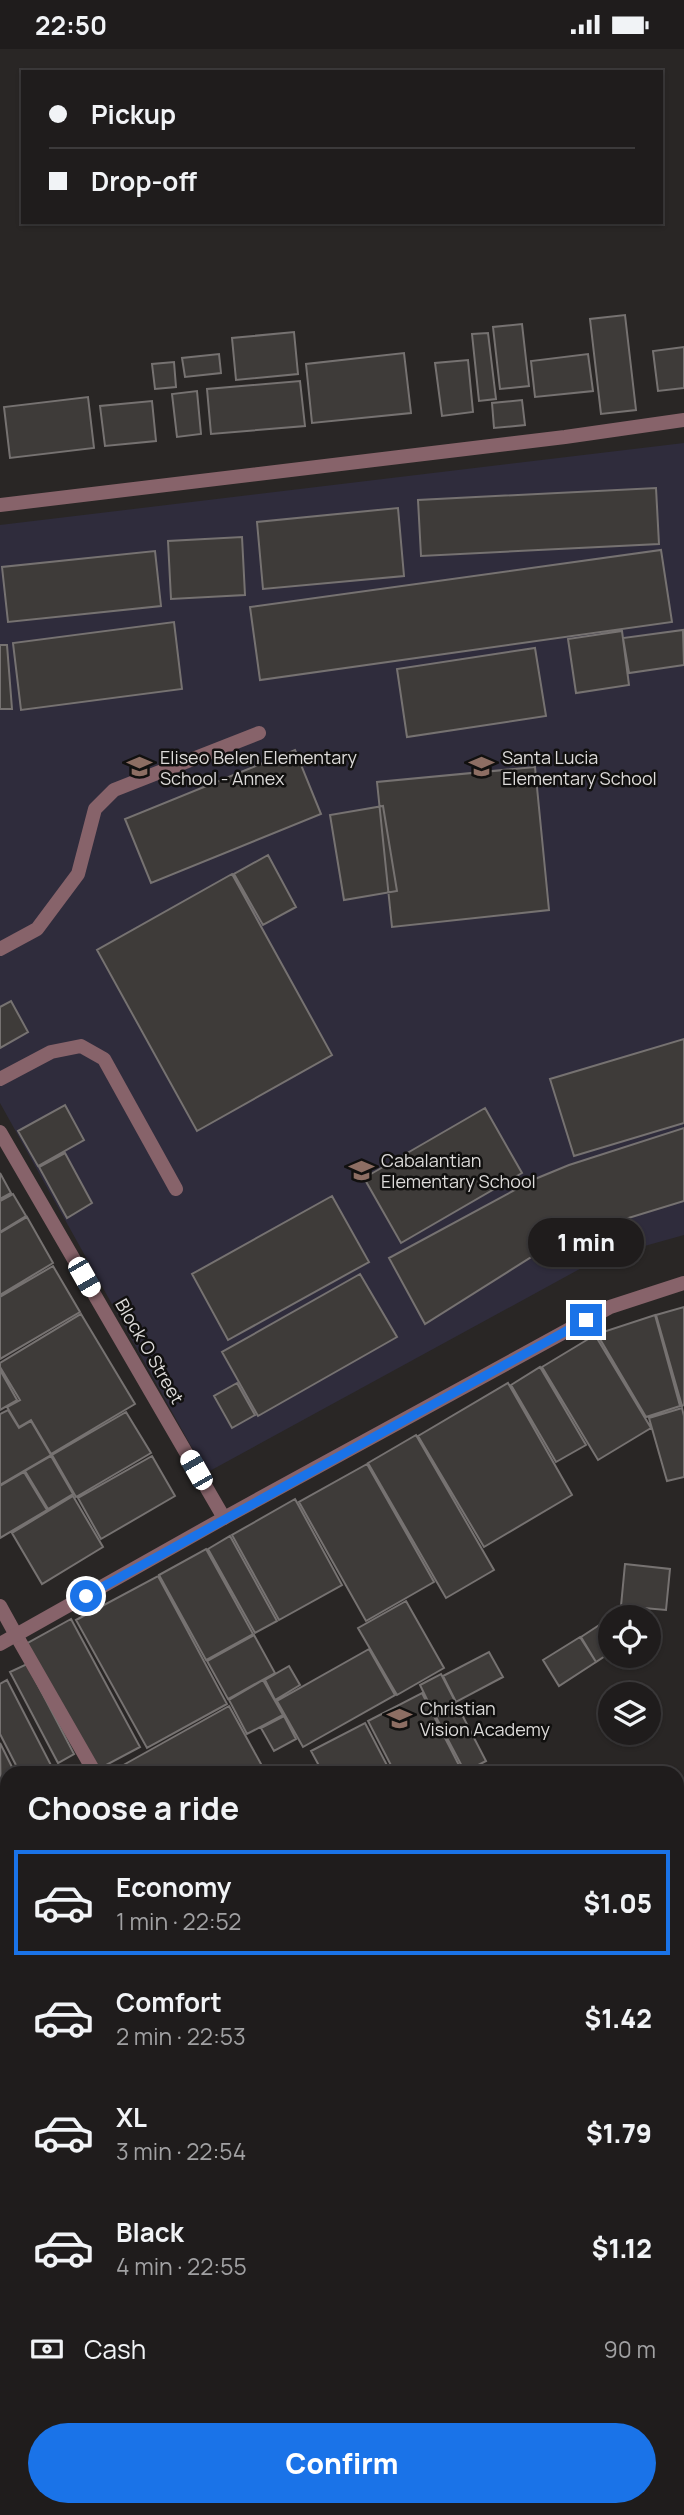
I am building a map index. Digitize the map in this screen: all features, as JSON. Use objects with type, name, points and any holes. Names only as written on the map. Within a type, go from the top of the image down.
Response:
[{"type":"street","points":[[0,505],[565,437],[684,420]]},
{"type":"street","points":[[0,949],[37,929],[78,874],[95,809],[114,790],[259,733]]},
{"type":"street","points":[[0,1079],[51,1052],[81,1046],[104,1059],[176,1189]]},
{"type":"street","name":"Block O Street","points":[[0,1132],[224,1518]]},
{"type":"street","points":[[0,1644],[610,1307],[684,1283]]},
{"type":"street","points":[[0,1606],[91,1766]]},
{"type":"shaded area","points":[[684,443],[684,1235],[598,1259],[206,1473],[0,1103],[0,525]]},
{"type":"building","points":[[625,315],[636,410],[601,414],[590,319]]},
{"type":"building","points":[[522,324],[529,386],[500,389],[493,327]]},
{"type":"building","points":[[294,332],[298,374],[236,380],[232,338]]},
{"type":"building","points":[[488,333],[496,399],[479,401],[472,334]]},
{"type":"building","points":[[684,347],[684,388],[658,391],[653,351]]},
{"type":"building","points":[[404,353],[411,413],[312,423],[306,364]]},
{"type":"building","points":[[219,354],[221,373],[185,377],[182,358]]},
{"type":"building","points":[[588,354],[593,391],[535,397],[531,361]]},
{"type":"building","points":[[468,360],[473,412],[442,416],[435,363]]},
{"type":"building","points":[[174,362],[176,387],[155,389],[152,364]]},
{"type":"building","points":[[300,381],[305,426],[211,434],[207,389]]},
{"type":"building","points":[[197,391],[201,434],[177,437],[172,394]]},
{"type":"building","points":[[88,397],[94,448],[10,458],[4,407]]},
{"type":"building","points":[[522,400],[525,425],[494,428],[492,403]]},
{"type":"building","points":[[152,401],[156,441],[105,446],[100,406]]},
{"type":"building","points":[[656,488],[659,544],[421,556],[418,500]]},
{"type":"building","points":[[398,508],[404,576],[263,589],[257,522]]},
{"type":"building","points":[[242,537],[245,595],[171,599],[168,541]]},
{"type":"building","points":[[661,550],[672,622],[260,680],[250,607]]},
{"type":"building","points":[[155,551],[161,606],[8,622],[2,567]]},
{"type":"building","points":[[174,622],[182,689],[21,710],[13,643]]},
{"type":"building","points":[[683,630],[684,665],[629,673],[623,638]]},
{"type":"building","points":[[622,631],[629,685],[576,693],[568,639]]},
{"type":"building","points":[[0,645],[7,645],[12,709],[0,709]]},
{"type":"building","points":[[535,648],[546,716],[407,737],[397,669]]},
{"type":"building","points":[[295,750],[321,814],[151,883],[125,819]]},
{"type":"building","points":[[535,767],[549,910],[392,927],[377,782]]},
{"type":"building","points":[[383,806],[397,891],[344,900],[330,815]]},
{"type":"building","points":[[268,855],[296,907],[263,925],[234,874]]},
{"type":"building","points":[[232,874],[332,1055],[197,1131],[97,950]]},
{"type":"building","points":[[11,1001],[28,1032],[0,1048],[0,1007]]},
{"type":"building","points":[[684,1039],[684,1123],[574,1156],[550,1079]]},
{"type":"building","points":[[65,1105],[84,1140],[38,1166],[18,1131]]},
{"type":"building","points":[[485,1108],[522,1173],[401,1243],[364,1178]]},
{"type":"building","points":[[684,1128],[684,1201],[560,1239],[425,1324],[389,1258],[535,1179],[569,1165]]},
{"type":"building","points":[[65,1153],[92,1203],[67,1218],[39,1167]]},
{"type":"building","points":[[0,1173],[11,1193],[0,1199]]},
{"type":"building","points":[[13,1194],[26,1216],[0,1232],[0,1201]]},
{"type":"building","points":[[332,1196],[369,1262],[228,1340],[192,1274]]},
{"type":"building","points":[[27,1217],[53,1263],[0,1295],[0,1233]]},
{"type":"building","points":[[53,1266],[80,1312],[0,1359],[0,1297]]},
{"type":"building","points":[[360,1274],[397,1337],[258,1416],[222,1352]]},
{"type":"building","points":[[684,1307],[684,1405],[682,1406],[656,1315]]},
{"type":"building","points":[[81,1314],[135,1404],[51,1454],[31,1420],[19,1427],[7,1407],[20,1400],[0,1363]]},
{"type":"building","points":[[655,1315],[680,1406],[646,1417],[597,1334]]},
{"type":"building","points":[[595,1335],[651,1428],[598,1460],[542,1367]]},
{"type":"building","points":[[540,1367],[586,1445],[556,1462],[511,1385]]},
{"type":"building","points":[[0,1370],[17,1400],[0,1410]]},
{"type":"building","points":[[237,1383],[255,1415],[232,1428],[214,1396]]},
{"type":"building","points":[[508,1383],[572,1495],[484,1547],[418,1436]]},
{"type":"building","points":[[682,1408],[684,1477],[667,1481],[649,1418]]},
{"type":"building","points":[[8,1410],[19,1428],[31,1421],[51,1455],[0,1485],[0,1414]]},
{"type":"building","points":[[126,1412],[151,1453],[76,1497],[52,1455]]},
{"type":"building","points":[[416,1435],[494,1570],[446,1598],[368,1463]]},
{"type":"building","points":[[51,1456],[73,1494],[48,1509],[25,1471]]},
{"type":"building","points":[[152,1456],[175,1496],[101,1539],[78,1498]]},
{"type":"building","points":[[367,1464],[434,1582],[366,1621],[299,1502]]},
{"type":"building","points":[[24,1472],[47,1510],[0,1538],[0,1486]]},
{"type":"building","points":[[73,1496],[103,1547],[42,1584],[12,1533]]},
{"type":"building","points":[[295,1499],[342,1585],[279,1620],[232,1535]]},
{"type":"building","points":[[230,1536],[277,1621],[255,1633],[208,1549]]},
{"type":"building","points":[[206,1549],[253,1634],[206,1660],[159,1575]]},
{"type":"building","points":[[625,1564],[670,1569],[666,1610],[661,1610],[661,1605],[621,1605]]},
{"type":"building","points":[[158,1576],[227,1704],[147,1748],[76,1620]]},
{"type":"building","points":[[406,1601],[444,1668],[397,1695],[358,1628]]},
{"type":"building","points":[[71,1619],[140,1747],[104,1766],[92,1766],[26,1644]]},
{"type":"building","points":[[598,1626],[596,1662],[581,1637]]},
{"type":"building","points":[[254,1635],[275,1673],[228,1699],[207,1661]]},
{"type":"building","points":[[580,1637],[596,1662],[559,1686],[543,1660]]},
{"type":"building","points":[[369,1649],[395,1695],[303,1747],[277,1701]]},
{"type":"building","points":[[489,1652],[503,1677],[456,1702],[443,1676]]},
{"type":"building","points":[[27,1664],[74,1754],[58,1763],[10,1672]]},
{"type":"building","points":[[289,1666],[300,1685],[275,1700],[265,1680]]},
{"type":"building","points":[[441,1674],[457,1705],[435,1716],[420,1685]]},
{"type":"building","points":[[7,1680],[51,1766],[16,1766],[0,1734],[0,1684]]},
{"type":"building","points":[[263,1680],[283,1715],[247,1734],[229,1700]]},
{"type":"building","points":[[422,1693],[459,1766],[391,1766],[368,1721]]},
{"type":"building","points":[[457,1705],[486,1761],[476,1766],[462,1766],[436,1717]]},
{"type":"building","points":[[229,1706],[262,1766],[122,1766]]},
{"type":"building","points":[[284,1716],[296,1739],[274,1751],[261,1728]]},
{"type":"building","points":[[365,1723],[387,1766],[319,1766],[311,1751]]},
{"type":"building","points":[[0,1743],[12,1766],[0,1766]]},
{"type":"place","name":"Eliseo Belen Elementary School - Annex","points":[[140,767]]},
{"type":"place","name":"Santa Lucia Elementary School","points":[[482,767]]},
{"type":"place","name":"Cabalantian Elementary School","points":[[361,1170]]},
{"type":"place","name":"Christian Vision Academy","points":[[400,1718]]},
{"type":"route","points":[[86,1596],[586,1320]]}]
